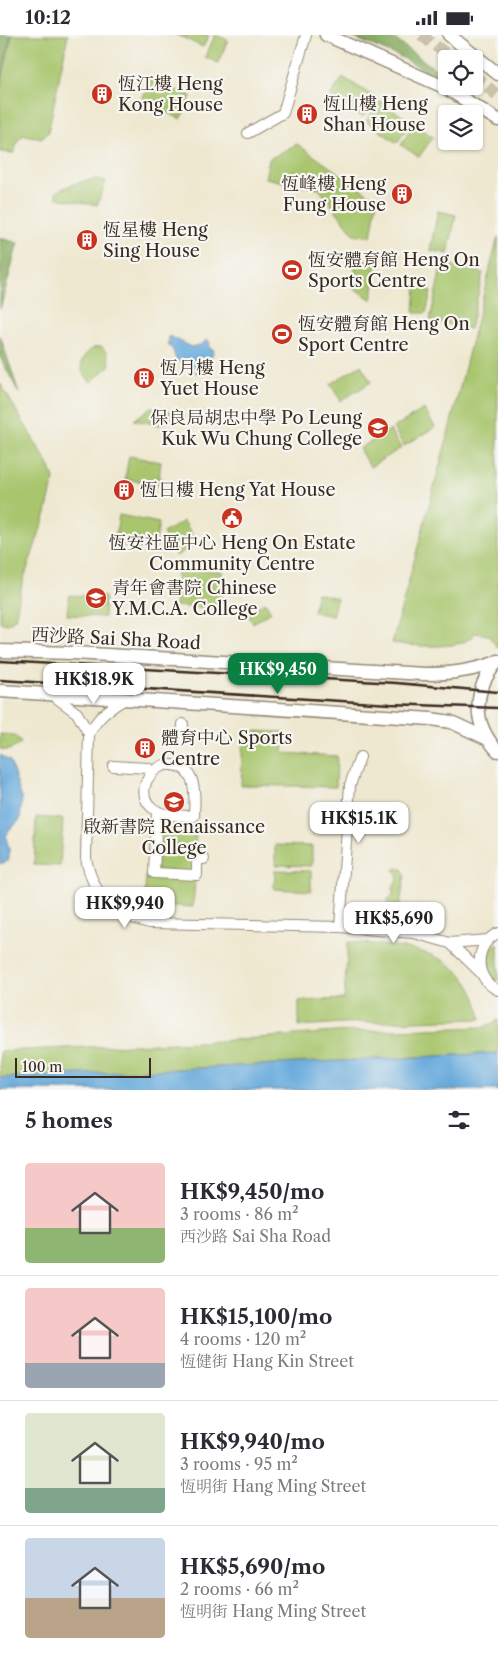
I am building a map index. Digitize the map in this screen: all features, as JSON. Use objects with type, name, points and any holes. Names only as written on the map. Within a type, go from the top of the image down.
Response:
[{"type":"main road","points":[[326,35],[444,87],[498,120]]},
{"type":"main road","points":[[449,35],[498,74]]},
{"type":"main road","name":"西沙路 Sai Sha Road","points":[[0,651],[74,653],[424,674],[461,673],[479,669],[498,661]]},
{"type":"main road","points":[[498,661],[485,678],[478,706],[481,723],[488,739],[498,751]]},
{"type":"main road","points":[[0,691],[430,719],[451,722],[488,739]]},
{"type":"street","points":[[248,133],[283,113],[306,35]]},
{"type":"street","points":[[52,694],[77,713],[89,735]]},
{"type":"street","points":[[124,700],[102,714],[89,735],[86,858],[89,874],[96,889],[106,902],[119,912],[134,919],[150,923],[340,927],[414,933],[450,943],[495,933]]},
{"type":"street","points":[[182,741],[183,724]]},
{"type":"street","points":[[340,927],[350,785],[360,757]]},
{"type":"street","points":[[156,811],[162,814],[194,816],[195,788],[192,780],[184,770],[175,765],[164,765],[157,768],[146,780],[144,788],[149,804],[156,811],[154,873],[196,875],[197,859],[204,859]]},
{"type":"street","points":[[113,766],[148,767]]},
{"type":"street","points":[[495,933],[480,956],[479,965],[487,982],[498,990]]},
{"type":"street","points":[[450,943],[482,974]]},
{"type":"green space","points":[[0,35],[11,35],[0,84]]},
{"type":"green space","points":[[12,35],[68,35],[48,133],[41,138],[24,135],[18,140],[14,153],[0,152],[0,90]]},
{"type":"green space","points":[[177,35],[209,35],[203,47]]},
{"type":"green space","points":[[215,35],[228,40],[218,63],[205,57]]},
{"type":"green space","points":[[347,35],[389,35],[438,71],[438,78],[403,58]]},
{"type":"green space","points":[[343,77],[376,98],[363,117],[330,96]]},
{"type":"green space","points":[[151,79],[191,96],[181,119],[141,101]]},
{"type":"green space","points":[[380,101],[411,122],[397,143],[366,121]]},
{"type":"green space","points":[[414,124],[433,137],[419,157],[401,145]]},
{"type":"green space","points":[[297,144],[377,200],[371,237],[354,234],[319,189],[265,178],[269,159]]},
{"type":"green space","points":[[96,179],[106,181],[97,205],[57,198],[56,192],[70,185]]},
{"type":"green space","points":[[438,211],[456,215],[448,254],[430,250]]},
{"type":"green space","points":[[498,237],[498,648],[488,635],[475,633],[459,644],[419,646],[392,643],[445,446]]},
{"type":"green space","points":[[0,238],[18,243],[0,309]]},
{"type":"green space","points":[[357,259],[376,262],[372,300],[352,287]]},
{"type":"green space","points":[[442,263],[483,273],[470,329],[430,320]]},
{"type":"green space","points":[[416,285],[431,292],[426,313],[414,313]]},
{"type":"green space","points":[[0,335],[19,393],[0,357]]},
{"type":"green space","points":[[96,347],[102,347],[107,352],[110,365],[91,382],[83,373],[82,363],[86,354]]},
{"type":"green space","points":[[361,365],[371,382],[341,401],[330,384]]},
{"type":"green space","points":[[0,383],[50,467],[54,479],[46,513],[22,584],[15,619],[7,624],[0,622]]},
{"type":"green space","points":[[151,407],[178,413],[160,425],[134,420]]},
{"type":"green space","points":[[424,409],[435,427],[404,446],[393,428]]},
{"type":"green space","points":[[390,430],[401,448],[370,467],[359,449]]},
{"type":"green space","points":[[129,456],[161,462],[158,485],[125,479]]},
{"type":"green space","points":[[119,515],[159,523],[154,551],[114,544]]},
{"type":"green space","points":[[184,521],[197,543],[176,556],[163,533]]},
{"type":"green space","points":[[177,569],[222,571],[220,609],[175,606]]},
{"type":"green space","points":[[317,593],[337,598],[332,616],[313,612]]},
{"type":"green space","points":[[69,595],[105,597],[104,617],[67,615]]},
{"type":"green space","points":[[265,602],[271,612],[253,623],[247,614]]},
{"type":"green space","points":[[243,731],[285,732],[283,753],[337,756],[336,787],[241,785]]},
{"type":"green space","points":[[0,734],[15,736],[21,743],[9,750],[0,749]]},
{"type":"green space","points":[[36,817],[63,819],[60,866],[34,865]]},
{"type":"green space","points":[[158,827],[196,829],[195,850],[157,848]]},
{"type":"green space","points":[[275,845],[312,846],[312,866],[275,865]]},
{"type":"green space","points":[[157,849],[195,852],[194,873],[156,870]]},
{"type":"green space","points":[[396,868],[402,869],[405,875],[400,904],[392,907],[387,900],[393,895],[393,887],[398,877],[394,870]]},
{"type":"green space","points":[[275,870],[311,871],[311,891],[274,889]]},
{"type":"green space","points":[[146,876],[195,879],[193,907],[144,904]]},
{"type":"green space","points":[[348,942],[413,950],[432,955],[449,964],[464,977],[475,995],[481,1019],[299,1026],[299,1001],[344,999]]},
{"type":"green space","points":[[498,943],[498,981],[490,973],[488,957],[490,951]]},
{"type":"green space","points":[[498,1020],[498,1053],[0,1078],[0,1051],[219,1041],[335,1032],[484,1027]]},
{"type":"water","points":[[169,336],[192,347],[203,344],[208,340],[210,343],[209,348],[214,350],[211,358],[206,357],[204,372],[197,373],[191,367],[176,360],[173,350],[168,345]]},
{"type":"water","points":[[0,755],[10,761],[22,799],[20,820],[9,830],[6,837],[9,852],[8,861],[0,864]]},
{"type":"water","points":[[498,1053],[498,1090],[0,1090],[0,1078]]},
{"type":"tunnel","points":[[421,35],[441,50]]},
{"type":"tunnel","points":[[483,83],[498,96]]},
{"type":"railway","points":[[0,661],[396,683],[498,692]]},
{"type":"railway","points":[[0,680],[390,704],[498,708]]},
{"type":"place","name":"恆江樓 Heng Kong House","points":[[102,94]]},
{"type":"place","name":"恆山樓 Heng Shan House","points":[[307,114]]},
{"type":"place","name":"恆峰樓 Heng Fung House","points":[[402,194]]},
{"type":"place","name":"恆星樓 Heng Sing House","points":[[87,240]]},
{"type":"place","name":"恆安體育館 Heng On Sports Centre","points":[[292,270]]},
{"type":"place","name":"恆安體育館 Heng On Sport Centre","points":[[282,334]]},
{"type":"place","name":"恆月樓 Heng Yuet House","points":[[144,378]]},
{"type":"place","name":"保良局胡忠中學 Po Leung Kuk Wu Chung College","points":[[378,428]]},
{"type":"place","name":"恆日樓 Heng Yat House","points":[[124,490]]},
{"type":"place","name":"恆安社區中心 Heng On Estate Community Centre","points":[[232,518]]},
{"type":"place","name":"青年會書院 Chinese Y.M.C.A. College","points":[[96,598]]},
{"type":"place","name":"體育中心 Sports Centre","points":[[145,748]]},
{"type":"place","name":"啟新書院 Renaissance College","points":[[174,802]]}]
